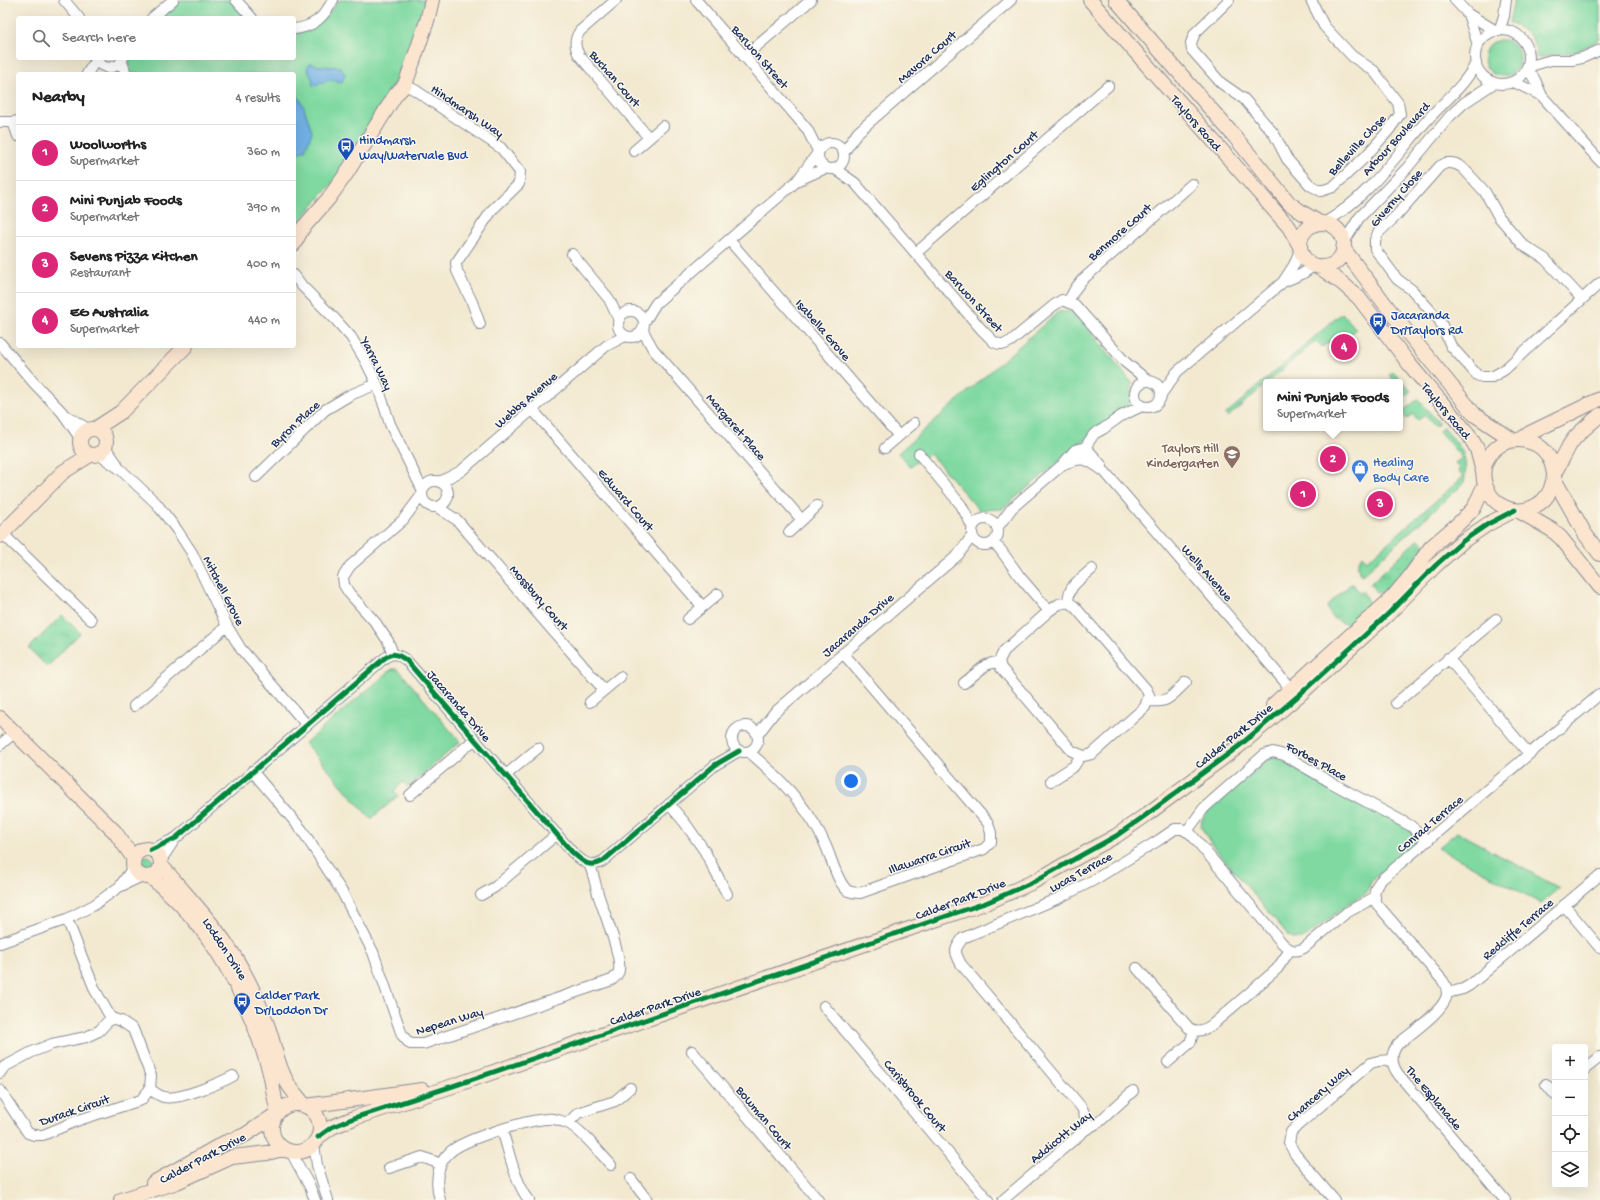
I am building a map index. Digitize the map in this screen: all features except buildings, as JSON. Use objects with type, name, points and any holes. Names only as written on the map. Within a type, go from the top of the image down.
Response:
[{"type":"street","points":[[64,0],[77,16]]},
{"type":"street","points":[[154,16],[172,0]]},
{"type":"street","points":[[236,0],[250,16]]},
{"type":"street","points":[[296,29],[304,28],[318,20],[327,12],[333,0]]},
{"type":"street","points":[[298,231],[330,198],[396,94],[405,85],[427,21],[432,0]]},
{"type":"street","name":"Buchan Court","points":[[616,0],[580,31],[575,45],[579,55],[650,138]]},
{"type":"street","name":"Barwon Street","points":[[696,0],[807,129],[818,153]]},
{"type":"street","points":[[744,56],[810,0]]},
{"type":"street","name":"Mavora Court","points":[[832,143],[858,132],[1011,0]]},
{"type":"street","name":"Taylors Road","points":[[1090,0],[1289,227],[1300,248]]},
{"type":"street","name":"Taylors Road","points":[[1116,0],[1235,137],[1289,203],[1303,213],[1322,223]]},
{"type":"street","name":"Belleville Close","points":[[1229,0],[1195,33],[1191,43],[1192,50],[1221,83],[1244,99],[1271,129],[1287,159],[1310,185],[1317,189],[1325,190],[1332,187],[1365,157],[1389,130],[1400,114],[1398,103],[1374,72],[1352,56],[1324,26],[1311,0]]},
{"type":"street","points":[[1455,0],[1468,14],[1498,31],[1514,33],[1523,41],[1529,52],[1527,67],[1520,78],[1508,84],[1494,83],[1482,75],[1476,63],[1475,57],[1478,45],[1483,39],[1498,31],[1504,16],[1506,0]]},
{"type":"street","points":[[1468,14],[1478,45]]},
{"type":"street","points":[[1527,67],[1551,60],[1572,60],[1582,58],[1600,50]]},
{"type":"street","points":[[89,72],[96,60]]},
{"type":"street","points":[[99,60],[109,70]]},
{"type":"street","points":[[98,72],[116,67],[122,60]]},
{"type":"street","points":[[122,60],[125,72]]},
{"type":"street","name":"Arbour Boulevard","points":[[1322,223],[1342,212],[1384,171],[1428,120],[1462,86],[1470,76],[1476,63]]},
{"type":"street","points":[[1527,67],[1542,96],[1600,161]]},
{"type":"street","points":[[1514,82],[1542,96]]},
{"type":"street","name":"Arbour Boulevard","points":[[1343,246],[1359,218],[1407,168],[1450,116],[1464,103],[1494,83]]},
{"type":"street","name":"Hindmarsh Way","points":[[405,85],[415,90],[502,148],[520,172],[519,184],[493,209],[456,263],[457,271],[472,302],[480,324]]},
{"type":"street","name":"Eglington Court","points":[[916,253],[1108,86]]},
{"type":"street","points":[[0,122],[15,122]]},
{"type":"street","points":[[634,151],[663,126]]},
{"type":"street","name":"Barwon Street","points":[[807,129],[832,143]]},
{"type":"street","name":"Mavora Court","points":[[844,156],[858,132]]},
{"type":"street","points":[[572,254],[609,299],[618,324],[630,337],[644,326],[656,303],[797,181],[818,153],[820,147],[832,143],[844,156],[841,164],[830,169],[816,171],[797,181]]},
{"type":"street","points":[[818,153],[819,163],[830,169]]},
{"type":"street","name":"Barwon Street","points":[[844,156],[855,183],[994,342],[999,344],[1010,341],[1053,306],[1062,300],[1068,302]]},
{"type":"street","name":"Giverny Close","points":[[1582,299],[1545,259],[1523,245],[1499,217],[1485,192],[1463,168],[1456,164],[1446,163],[1433,173],[1395,217],[1378,234],[1375,240],[1375,249],[1397,279],[1412,290],[1440,321],[1451,346],[1471,369],[1482,377],[1492,377],[1504,370],[1582,299],[1599,283]]},
{"type":"street","name":"Barwon Street","points":[[830,169],[855,183]]},
{"type":"street","name":"Benmore Court","points":[[1068,302],[1082,280],[1192,184]]},
{"type":"street","points":[[1125,362],[1136,391],[1136,400],[1142,406],[1148,408],[1157,405],[1160,402],[1162,393],[1177,372],[1283,282],[1294,265],[1303,233],[1314,224],[1322,223],[1330,224],[1340,232],[1343,246],[1337,260],[1331,264],[1316,266],[1283,282]]},
{"type":"street","name":"Isabella Grove","points":[[729,240],[898,436]]},
{"type":"street","name":"Taylors Road","points":[[1343,246],[1394,316],[1475,415],[1517,440]]},
{"type":"street","points":[[1300,248],[1306,259],[1316,266]]},
{"type":"street","name":"Taylors Road","points":[[1316,266],[1342,283],[1359,298],[1410,365],[1470,435],[1477,449],[1484,480]]},
{"type":"street","name":"Yarra Way","points":[[298,283],[351,337],[365,360],[377,384],[390,424],[411,466],[421,493]]},
{"type":"street","points":[[609,299],[640,314],[644,326]]},
{"type":"street","points":[[1068,302],[1075,305],[1125,362],[1160,386],[1162,393]]},
{"type":"street","points":[[618,324],[624,313],[656,303]]},
{"type":"street","name":"Webbs Avenue","points":[[606,346],[618,324]]},
{"type":"street","name":"Margaret Place","points":[[644,326],[653,349],[802,520]]},
{"type":"street","name":"Webbs Avenue","points":[[447,495],[461,471],[532,409],[606,346],[630,337]]},
{"type":"street","name":"Margaret Place","points":[[630,337],[653,349]]},
{"type":"street","points":[[0,343],[34,383],[85,435]]},
{"type":"street","points":[[63,472],[85,435],[121,412],[184,348]]},
{"type":"street","points":[[1121,416],[1136,391],[1151,381],[1177,372]]},
{"type":"street","name":"Byron Place","points":[[256,477],[325,410],[350,395],[377,384]]},
{"type":"street","points":[[1517,440],[1600,399]]},
{"type":"street","points":[[997,528],[1012,508],[1062,465],[1078,459],[1086,453],[1103,429],[1121,416],[1142,406]]},
{"type":"street","name":"Edward Court","points":[[532,409],[702,606]]},
{"type":"street","points":[[91,620],[1,535],[63,472],[100,449],[121,412]]},
{"type":"street","points":[[1517,510],[1527,509],[1542,502],[1550,491],[1554,476],[1568,446],[1600,415]]},
{"type":"street","points":[[885,448],[914,423]]},
{"type":"street","points":[[85,435],[102,432],[100,449]]},
{"type":"street","points":[[85,435],[83,451],[100,449]]},
{"type":"street","points":[[1600,554],[1585,534],[1554,476],[1552,464],[1547,454],[1540,447],[1530,442],[1517,440],[1505,442],[1492,452],[1484,466],[1484,480],[1488,492],[1499,505],[1517,510],[1552,530],[1561,538],[1600,587]]},
{"type":"street","name":"Mitchell Grove","points":[[100,449],[156,503],[177,530],[192,553],[227,626],[241,649],[306,724]]},
{"type":"street","name":"Wells Avenue","points":[[1086,453],[1092,462],[1105,472],[1294,693]]},
{"type":"street","points":[[919,454],[961,505],[976,542],[979,545],[986,546],[993,543],[998,536],[997,528],[992,521],[985,519],[961,505]]},
{"type":"street","name":"Yarra Way","points":[[411,466],[436,481]]},
{"type":"street","name":"Webbs Avenue","points":[[436,481],[461,471]]},
{"type":"street","name":"Calder Park Drive","points":[[1385,610],[1431,547],[1474,508],[1484,480]]},
{"type":"street","points":[[0,943],[67,919],[94,905],[119,887],[306,724],[388,655],[393,654],[388,641],[375,622],[349,593],[344,585],[343,577],[350,566],[404,520],[433,507],[443,505],[447,495],[444,484],[436,481],[424,486],[404,520]]},
{"type":"street","points":[[421,493],[424,503],[433,507]]},
{"type":"street","name":"Mossbury Court","points":[[447,495],[457,520],[604,690]]},
{"type":"street","points":[[789,532],[817,506]]},
{"type":"street","name":"Mossbury Court","points":[[433,507],[457,520]]},
{"type":"street","points":[[972,531],[978,521],[1012,508]]},
{"type":"street","name":"Calder Park Drive","points":[[316,1140],[332,1127],[354,1118],[453,1086],[988,902],[1033,882],[1075,860],[1116,836],[1169,797],[1294,693],[1463,541],[1482,528],[1517,510]]},
{"type":"street","name":"Jacaranda Drive","points":[[958,555],[972,531]]},
{"type":"street","points":[[993,543],[1000,549],[1020,577],[1049,611]]},
{"type":"street","name":"Jacaranda Drive","points":[[758,734],[774,713],[843,653],[958,555],[979,545]]},
{"type":"street","points":[[1068,602],[1071,588],[1092,569]]},
{"type":"street","points":[[688,619],[718,594]]},
{"type":"street","points":[[1068,602],[1074,606],[1146,689],[1149,695],[1145,707],[1092,754],[1081,755],[1072,751],[1001,668],[999,661],[1004,651],[1049,611],[1059,604],[1068,602]]},
{"type":"street","points":[[1396,703],[1496,619]]},
{"type":"street","points":[[134,706],[227,626]]},
{"type":"street","name":"Illawarra Circuit","points":[[749,749],[771,770],[805,809],[825,842],[841,884],[848,891],[860,893],[984,849],[991,842],[991,833],[988,823],[843,653]]},
{"type":"street","name":"Jacaranda Drive","points":[[393,654],[400,656],[407,661],[572,852],[582,861],[589,864]]},
{"type":"street","points":[[1448,658],[1529,754]]},
{"type":"street","points":[[964,683],[986,665],[999,661]]},
{"type":"street","points":[[590,702],[620,677]]},
{"type":"street","points":[[1148,701],[1160,702],[1166,700],[1186,682]]},
{"type":"street","name":"Conrad Terrace","points":[[1375,897],[1379,882],[1600,694]]},
{"type":"street","name":"Jacaranda Drive","points":[[749,726],[774,713]]},
{"type":"street","name":"Loddon Drive","points":[[0,718],[147,863],[196,904],[218,931],[243,971],[268,1029],[279,1064],[288,1084],[306,1106]]},
{"type":"street","points":[[589,864],[596,865],[603,861],[715,765],[732,742],[732,734],[734,730],[741,726],[749,726],[753,728],[758,734],[759,740],[749,749],[715,765]]},
{"type":"street","points":[[0,745],[15,732]]},
{"type":"street","points":[[410,795],[475,739]]},
{"type":"street","points":[[732,742],[734,746],[749,749]]},
{"type":"street","points":[[506,775],[538,748]]},
{"type":"street","name":"Forbes Place","points":[[1187,831],[1204,808],[1264,755],[1273,752],[1284,754],[1332,783],[1412,826],[1428,841]]},
{"type":"street","points":[[1051,781],[1068,770],[1081,755]]},
{"type":"street","name":"Nepean Way","points":[[252,771],[302,830],[342,892],[373,952],[402,1035],[410,1044],[423,1044],[612,980],[616,976],[619,971],[618,954],[597,892],[594,874],[589,864]]},
{"type":"street","points":[[669,804],[685,823],[704,850],[727,894]]},
{"type":"street","name":"Lucas Terrace","points":[[1085,1130],[1087,1121],[1082,1108],[961,964],[955,953],[956,947],[963,938],[1059,898],[1094,880],[1159,840],[1174,829],[1182,829],[1187,831]]},
{"type":"street","points":[[1187,831],[1282,943],[1290,950],[1300,950],[1304,948],[1346,913],[1375,897],[1377,904],[1443,981],[1447,993]]},
{"type":"street","points":[[481,895],[495,887],[557,834]]},
{"type":"street","name":"Loddon Drive","points":[[147,863],[163,886],[194,920],[209,940],[234,980],[256,1030],[266,1059],[274,1089],[276,1113]]},
{"type":"street","name":"Redcliffe Terrace","points":[[1447,993],[1463,989],[1470,985],[1600,874]]},
{"type":"street","points":[[1564,905],[1600,948]]},
{"type":"street","points":[[67,919],[95,990],[111,1018],[121,1021],[133,1029],[150,1076],[150,1089],[163,1097],[172,1098],[218,1084],[233,1076]]},
{"type":"street","points":[[1137,968],[1189,1028],[1194,1031],[1205,1029],[1213,1024],[1269,977],[1282,964],[1290,950]]},
{"type":"street","name":"The Esplanade","points":[[1447,993],[1444,1004],[1398,1044],[1394,1049],[1392,1060],[1398,1074],[1505,1200]]},
{"type":"street","name":"Carisbrook Court","points":[[824,1006],[988,1200]]},
{"type":"street","points":[[0,1073],[4,1067],[32,1052],[52,1044],[86,1037],[93,1034],[111,1018]]},
{"type":"street","points":[[1168,1062],[1190,1043],[1194,1031]]},
{"type":"street","name":"Bowman Court","points":[[692,1051],[818,1200]]},
{"type":"street","points":[[1588,1067],[1600,1057]]},
{"type":"street","name":"Chancery Way","points":[[1334,1200],[1295,1154],[1289,1143],[1291,1132],[1372,1063],[1392,1060]]},
{"type":"street","points":[[1546,1084],[1552,1091]]},
{"type":"street","name":"Calder Park Drive","points":[[306,1106],[453,1086]]},
{"type":"street","points":[[568,1123],[578,1113],[615,1101],[630,1088]]},
{"type":"street","name":"Durack Circuit","points":[[0,1090],[28,1133],[34,1136],[43,1136],[78,1120],[141,1100],[150,1089]]},
{"type":"street","name":"Addicott Way","points":[[1002,1200],[1085,1130],[1099,1122],[1133,1091]]},
{"type":"street","points":[[315,1200],[310,1187],[287,1150],[273,1137],[271,1130],[272,1122],[276,1113],[284,1106],[298,1104],[306,1106],[312,1110],[319,1122],[316,1140],[317,1165],[328,1200]]},
{"type":"street","name":"Calder Park Drive","points":[[125,1198],[224,1143],[245,1135],[276,1113]]},
{"type":"street","points":[[440,1200],[437,1179],[441,1164],[449,1152],[462,1144],[526,1122],[548,1118],[568,1123],[577,1130],[611,1165]]},
{"type":"street","points":[[502,1130],[518,1180],[524,1194],[529,1200]]},
{"type":"street","points":[[287,1150],[300,1152],[308,1149],[316,1140]]},
{"type":"street","name":"Calder Park Drive","points":[[125,1198],[177,1182],[232,1157],[287,1150]]},
{"type":"street","points":[[389,1168],[422,1157],[441,1164]]},
{"type":"street","points":[[631,1179],[647,1200]]},
{"type":"green space","points":[[182,0],[230,0],[244,16],[162,16]]},
{"type":"green space","points":[[339,0],[426,0],[422,21],[404,66],[340,174],[296,226],[296,72],[130,72],[129,60],[296,60],[296,33],[314,26]]},
{"type":"green space","points":[[1514,0],[1600,0],[1600,39],[1578,51],[1537,58],[1534,44],[1529,35],[1509,23]]},
{"type":"green space","points":[[1506,40],[1515,45],[1519,51],[1519,65],[1515,71],[1506,76],[1498,76],[1489,71],[1485,65],[1484,54],[1489,45],[1495,41]]},
{"type":"green space","points":[[1074,311],[1132,383],[1131,402],[1002,509],[979,510],[930,454],[910,466],[898,453],[1058,312]]},
{"type":"green space","points":[[1342,313],[1356,329],[1334,348],[1329,342],[1322,347],[1316,341],[1272,379],[1266,379]]},
{"type":"green space","points":[[1393,372],[1400,379],[1392,379],[1389,375]]},
{"type":"green space","points":[[1263,382],[1263,387],[1228,417],[1226,414]]},
{"type":"green space","points":[[1403,383],[1411,391],[1406,395],[1403,391]]},
{"type":"green space","points":[[1418,399],[1439,423],[1435,427],[1425,415],[1418,420],[1413,414],[1407,419],[1403,415],[1403,411]]},
{"type":"green space","points":[[1443,427],[1459,446],[1462,452],[1465,465],[1464,483],[1362,575],[1358,565],[1362,555],[1367,561],[1463,477],[1458,471],[1460,468],[1455,463],[1462,458],[1439,431]]},
{"type":"green space","points":[[1417,540],[1420,540],[1425,545],[1424,548],[1388,594],[1378,592],[1370,584]]},
{"type":"green space","points":[[1352,583],[1360,593],[1362,591],[1369,609],[1364,617],[1346,624],[1334,618],[1329,613],[1327,606]]},
{"type":"green space","points":[[62,615],[80,633],[47,667],[29,648]]},
{"type":"green space","points":[[392,669],[398,669],[460,742],[408,787],[403,782],[394,791],[398,796],[371,819],[305,743]]},
{"type":"green space","points":[[1278,757],[1413,829],[1416,842],[1408,852],[1372,880],[1366,893],[1348,904],[1302,939],[1294,939],[1288,935],[1212,845],[1201,827],[1202,819],[1209,810],[1268,759]]},
{"type":"green space","points":[[1457,832],[1559,888],[1541,903],[1438,848]]},
{"type":"green space","points":[[144,856],[150,856],[154,860],[154,866],[150,870],[144,870],[140,866],[140,860]]},
{"type":"water","points":[[310,63],[319,66],[340,67],[345,74],[342,82],[330,80],[313,86],[312,78],[307,68]]},
{"type":"water","points":[[296,93],[303,105],[312,132],[305,150],[296,153]]},
{"type":"cycle path","points":[[318,1137],[332,1127],[354,1118],[453,1086],[988,902],[1033,882],[1116,836],[1239,746],[1298,696],[1388,614],[1436,565],[1463,541],[1488,524],[1515,510]]},
{"type":"cycle path","points":[[151,850],[176,838],[387,656],[393,654],[407,661],[572,852],[586,863],[594,864],[603,861],[715,765],[739,751]]},
{"type":"place","name":"Hindmarsh Way/Watervale Bvd","points":[[346,161]]},
{"type":"place","name":"Jacaranda Dr/Taylors Rd","points":[[1378,336]]},
{"type":"place","name":"EG Australia","points":[[1344,347]]},
{"type":"place","name":"Mini Punjab Foods","points":[[1333,459]]},
{"type":"place","name":"Taylors Hill Kindergarten","points":[[1232,469]]},
{"type":"place","name":"Healing Body Care","points":[[1360,483]]},
{"type":"place","name":"Woolworths","points":[[1303,494]]},
{"type":"place","name":"Sevens Pizza Kitchen","points":[[1380,504]]},
{"type":"place","name":"Calder Park Dr/Loddon Dr","points":[[242,1016]]}]
